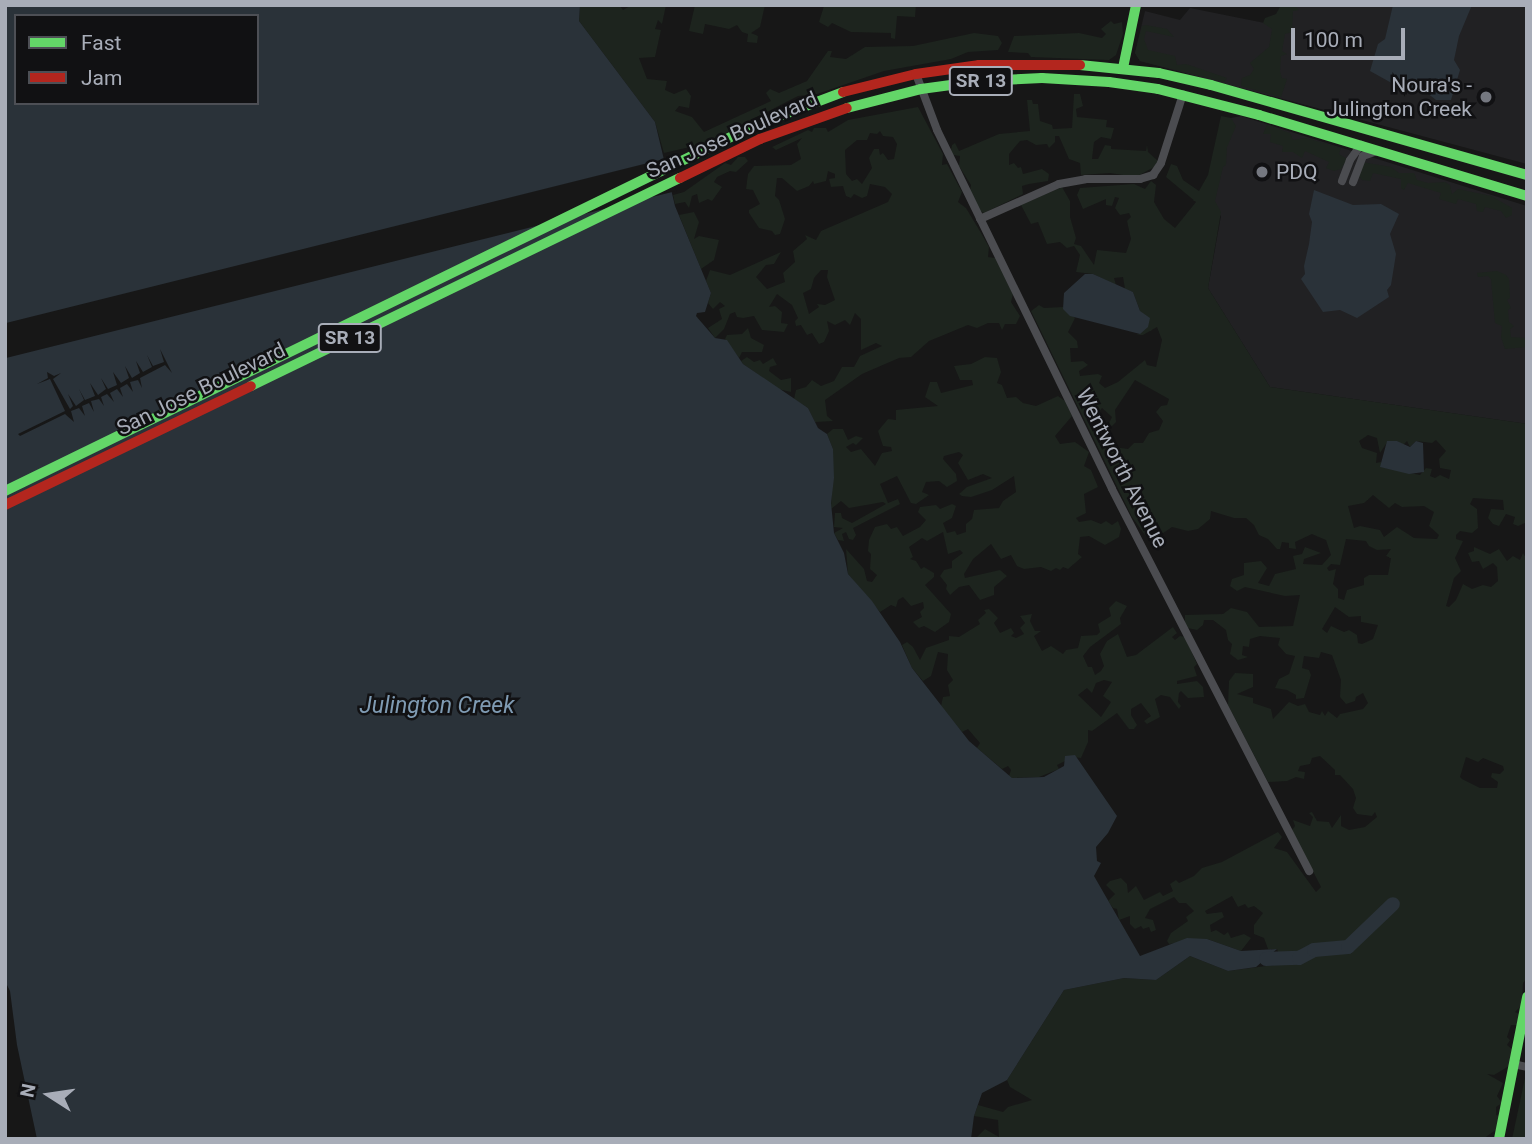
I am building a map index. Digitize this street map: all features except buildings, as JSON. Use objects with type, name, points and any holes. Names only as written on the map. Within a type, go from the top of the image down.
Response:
[{"type":"main road","points":[[1042,78],[1047,73],[1115,76],[1123,68],[1136,5]]},
{"type":"main road","name":"San Jose Boulevard","points":[[5,491],[753,126],[825,97],[916,74],[1021,63],[1123,68],[1222,89],[1527,175]]},
{"type":"main road","name":"San Jose Boulevard","points":[[5,505],[760,139],[830,112],[921,89],[980,81],[1042,78],[1109,82],[1182,94],[1379,150],[1527,196]]},
{"type":"main road","points":[[1182,94],[1189,86],[1214,91],[1222,89]]},
{"type":"main road","points":[[1302,128],[1344,132],[1365,130]]},
{"type":"main road","points":[[1361,145],[1373,141],[1417,144]]},
{"type":"main road","points":[[1484,184],[1487,190],[1527,202]]},
{"type":"main road","points":[[1499,1139],[1527,997]]},
{"type":"street","name":"Wentworth Avenue","points":[[916,74],[980,219],[1116,497],[1309,872]]},
{"type":"street","points":[[980,219],[1059,184],[1086,179],[1140,179],[1153,175],[1161,163],[1182,94]]},
{"type":"street","points":[[1342,181],[1350,160],[1361,145]]},
{"type":"street","points":[[1353,182],[1363,156],[1379,150]]},
{"type":"street","points":[[1513,1064],[1527,1067]]},
{"type":"shaded area","points":[[580,5],[619,5],[623,10],[632,5],[666,5],[662,24],[658,20],[655,29],[661,30],[655,57],[639,58],[647,79],[667,81],[665,90],[674,94],[686,89],[691,96],[689,108],[679,106],[675,111],[692,117],[704,132],[771,101],[766,93],[770,89],[779,93],[807,81],[828,51],[832,51],[830,57],[846,59],[865,47],[913,46],[974,33],[998,36],[1002,43],[998,50],[968,52],[951,59],[884,71],[817,94],[798,96],[707,143],[664,153],[655,122],[579,21]]},
{"type":"shaded area","points":[[695,5],[765,5],[760,27],[751,33],[758,36],[757,43],[747,42],[748,34],[742,32],[737,25],[729,29],[705,24],[703,34],[689,31]]},
{"type":"shaded area","points":[[916,5],[915,17],[897,16],[895,39],[891,38],[891,33],[851,32],[832,23],[828,27],[819,22],[824,6]]},
{"type":"shaded area","points":[[1281,5],[1294,5],[1299,10],[1293,11],[1292,32],[1285,34],[1282,51],[1287,54],[1281,56],[1280,71],[1282,78],[1287,79],[1281,97],[1241,86],[1242,78],[1250,75],[1254,69],[1250,63],[1269,47],[1272,29],[1263,23],[1265,18],[1276,14]]},
{"type":"shaded area","points":[[1294,5],[1527,5],[1527,164],[1140,61],[1135,53],[1145,11],[1180,20],[1190,8],[1289,28]]},
{"type":"shaded area","points":[[1111,21],[1114,24],[1122,22],[1123,34],[1116,55],[1109,60],[1031,57],[1028,53],[1008,52],[1014,36],[1079,33],[1102,38],[1106,34],[1101,29]]},
{"type":"shaded area","points":[[1142,26],[1167,29],[1174,37],[1146,31],[1144,39],[1148,50],[1175,56],[1177,65],[1186,64],[1227,78],[1224,82],[1140,61],[1135,53]]},
{"type":"shaded area","points":[[1074,94],[1080,94],[1083,106],[1076,109],[1077,117],[1107,120],[1106,127],[1114,128],[1111,139],[1101,137],[1094,142],[1092,159],[1098,159],[1105,145],[1111,146],[1111,149],[1146,151],[1147,145],[1148,152],[1158,161],[1154,167],[1136,177],[1110,173],[1081,175],[1080,163],[1069,159],[1059,136],[1055,136],[1055,142],[1049,148],[1047,144],[1036,145],[1027,140],[1020,141],[1009,154],[1009,165],[1014,163],[1018,168],[1021,167],[1023,174],[1042,169],[1049,174],[1048,181],[1022,186],[1023,194],[984,213],[980,211],[970,190],[971,185],[959,166],[960,156],[953,155],[952,145],[955,143],[959,151],[999,134],[1030,131],[1027,100],[1038,104],[1040,121],[1052,125],[1053,129],[1072,128]]},
{"type":"shaded area","points":[[918,107],[943,154],[942,165],[947,164],[962,192],[958,202],[966,208],[989,247],[988,257],[995,258],[1013,294],[1011,302],[1020,316],[1016,324],[1005,324],[1002,330],[999,323],[988,323],[977,328],[968,325],[929,341],[911,357],[899,358],[862,374],[825,400],[827,416],[833,421],[815,422],[808,408],[794,399],[796,390],[806,387],[812,380],[821,386],[834,381],[842,367],[854,367],[860,356],[882,346],[876,343],[861,350],[861,319],[855,313],[850,325],[845,320],[835,325],[827,321],[829,331],[824,342],[819,344],[812,333],[807,335],[801,325],[796,326],[795,321],[798,318],[792,305],[777,294],[769,307],[775,306],[782,312],[781,323],[788,324],[784,332],[762,330],[754,316],[737,317],[735,312],[730,314],[724,329],[715,338],[708,328],[722,319],[719,309],[725,306],[720,302],[713,309],[708,303],[711,293],[706,281],[710,270],[730,275],[781,252],[774,264],[766,265],[756,277],[767,289],[785,282],[783,273],[795,262],[793,251],[807,239],[805,235],[816,240],[821,231],[888,202],[892,194],[885,187],[870,184],[867,196],[846,196],[843,186],[831,187],[829,179],[835,178],[835,174],[828,171],[826,181],[814,184],[813,181],[809,186],[797,191],[782,178],[777,178],[775,196],[785,219],[780,234],[775,235],[772,231],[759,228],[749,213],[749,210],[760,204],[753,190],[746,189],[748,174],[754,166],[791,165],[801,159],[797,144],[802,138],[776,150],[772,147],[808,130],[812,132],[814,128],[826,128],[828,132],[848,120]],"holes":[[[880,131],[883,136],[893,137],[897,144],[894,159],[888,160],[883,153],[880,155],[879,149],[874,149],[869,158],[872,168],[862,184],[857,179],[852,181],[846,174],[845,150],[857,140],[867,140],[870,133],[877,134]],[[821,270],[828,270],[827,277],[835,300],[825,305],[817,304],[819,307],[809,314],[803,293],[811,289],[814,278]]]},
{"type":"shaded area","points":[[1221,116],[1231,118],[1236,126],[1227,147],[1226,165],[1223,167],[1215,201],[1221,212],[1208,288],[1270,387],[1527,424],[1527,522],[1518,526],[1513,524],[1515,517],[1506,514],[1499,526],[1493,524],[1488,518],[1491,509],[1504,510],[1503,500],[1473,498],[1470,504],[1477,509],[1478,528],[1472,533],[1460,531],[1456,535],[1456,539],[1463,541],[1455,558],[1461,571],[1454,578],[1446,606],[1449,607],[1456,600],[1463,584],[1472,589],[1483,585],[1491,587],[1498,581],[1497,567],[1493,563],[1483,569],[1479,561],[1472,562],[1468,553],[1474,551],[1474,547],[1490,554],[1499,549],[1507,561],[1513,556],[1520,560],[1523,553],[1526,558],[1527,978],[1523,983],[1522,1005],[1515,1012],[1519,1014],[1517,1025],[1511,1025],[1507,1037],[1510,1040],[1507,1045],[1513,1050],[1509,1066],[1494,1075],[1487,1074],[1503,1083],[1497,1096],[1502,1103],[1496,1107],[1496,1115],[1500,1116],[1497,1129],[1483,1139],[975,1139],[985,1129],[999,1137],[998,1120],[974,1116],[978,1105],[1003,1112],[1008,1107],[1032,1100],[1010,1087],[1007,1080],[1064,990],[1124,978],[1156,980],[1190,956],[1228,971],[1282,964],[1277,949],[1268,949],[1264,938],[1254,934],[1254,925],[1263,913],[1254,906],[1248,908],[1245,904],[1238,907],[1232,896],[1205,911],[1207,914],[1222,912],[1224,917],[1210,925],[1211,932],[1216,930],[1224,935],[1228,932],[1231,938],[1244,934],[1251,938],[1241,951],[1207,939],[1169,944],[1167,941],[1171,933],[1188,921],[1186,917],[1194,911],[1174,897],[1150,909],[1145,918],[1153,920],[1156,930],[1151,932],[1149,927],[1143,929],[1141,926],[1135,929],[1130,924],[1130,916],[1119,920],[1117,909],[1108,901],[1115,894],[1106,885],[1110,881],[1121,878],[1127,884],[1128,893],[1136,886],[1144,900],[1160,892],[1163,896],[1173,891],[1170,884],[1176,880],[1179,883],[1194,876],[1202,868],[1222,862],[1278,832],[1282,837],[1274,848],[1287,852],[1316,892],[1321,887],[1292,830],[1295,826],[1293,820],[1310,826],[1313,817],[1309,813],[1312,812],[1317,821],[1329,822],[1332,828],[1341,815],[1341,826],[1349,830],[1365,827],[1377,817],[1375,812],[1372,816],[1357,814],[1353,808],[1356,798],[1353,789],[1340,775],[1335,775],[1335,770],[1320,756],[1312,758],[1310,764],[1300,766],[1298,771],[1305,772],[1304,779],[1296,777],[1287,781],[1268,782],[1228,705],[1229,681],[1235,673],[1253,674],[1253,687],[1237,694],[1253,698],[1253,703],[1271,709],[1273,719],[1289,702],[1298,706],[1305,704],[1309,712],[1320,715],[1322,711],[1325,716],[1328,711],[1337,718],[1340,714],[1363,709],[1368,703],[1363,693],[1356,697],[1355,701],[1346,704],[1340,697],[1341,680],[1332,655],[1321,652],[1319,658],[1304,656],[1302,668],[1309,670],[1311,675],[1304,698],[1296,699],[1296,695],[1287,690],[1275,688],[1279,679],[1289,674],[1295,656],[1286,654],[1278,645],[1280,638],[1260,636],[1250,639],[1249,647],[1243,646],[1242,655],[1248,657],[1238,660],[1230,654],[1232,644],[1228,640],[1226,630],[1213,620],[1204,620],[1197,630],[1188,628],[1185,623],[1185,615],[1223,614],[1231,608],[1247,612],[1259,627],[1293,626],[1300,595],[1285,596],[1245,587],[1237,591],[1230,586],[1232,579],[1244,575],[1244,563],[1261,561],[1267,568],[1258,583],[1269,586],[1275,574],[1296,569],[1293,556],[1302,554],[1305,547],[1321,553],[1304,559],[1303,564],[1322,565],[1331,555],[1326,540],[1312,534],[1295,542],[1296,549],[1289,548],[1289,543],[1282,542],[1280,549],[1277,549],[1268,539],[1259,535],[1254,525],[1246,518],[1234,518],[1211,511],[1210,519],[1198,529],[1188,531],[1172,527],[1150,542],[1132,517],[1031,311],[1039,305],[1044,308],[1063,307],[1075,318],[1068,332],[1077,341],[1078,348],[1070,348],[1071,362],[1083,361],[1088,365],[1079,371],[1080,376],[1098,374],[1102,376],[1099,383],[1105,388],[1118,382],[1145,360],[1147,365],[1156,367],[1162,340],[1157,327],[1143,335],[1136,335],[1140,334],[1140,311],[1133,292],[1125,289],[1123,277],[1114,278],[1116,285],[1093,274],[1076,272],[1080,255],[1074,246],[1067,248],[1060,242],[1047,244],[1038,222],[1031,224],[1021,205],[1062,187],[1070,201],[1070,217],[1076,238],[1074,244],[1081,246],[1094,265],[1097,250],[1126,253],[1131,239],[1127,221],[1131,217],[1129,213],[1120,215],[1115,208],[1119,198],[1115,197],[1112,206],[1106,205],[1106,199],[1083,209],[1077,195],[1080,188],[1134,184],[1145,189],[1151,181],[1156,185],[1154,202],[1164,219],[1175,228],[1196,202],[1166,177],[1171,164],[1177,166],[1183,180],[1199,191],[1208,175]],"holes":[[[1135,380],[1169,399],[1167,405],[1161,406],[1156,412],[1163,421],[1159,430],[1149,433],[1143,443],[1134,443],[1128,449],[1114,447],[1114,439],[1104,435],[1106,431],[1101,424],[1104,420],[1099,412],[1102,408],[1112,417],[1108,425],[1112,426],[1116,422],[1115,410]],[[1368,435],[1377,438],[1380,453],[1388,441],[1397,441],[1403,445],[1407,441],[1410,447],[1416,441],[1432,443],[1436,440],[1446,451],[1439,459],[1440,468],[1451,470],[1449,479],[1440,475],[1435,478],[1430,476],[1432,469],[1426,468],[1420,475],[1381,467],[1381,462],[1376,463],[1377,453],[1362,448],[1359,441]],[[1373,495],[1389,508],[1395,503],[1402,507],[1424,506],[1434,512],[1429,526],[1439,535],[1437,539],[1414,538],[1397,527],[1384,537],[1380,530],[1360,526],[1354,528],[1348,506],[1364,503]],[[1346,539],[1366,541],[1377,550],[1391,549],[1386,556],[1391,558],[1388,575],[1369,575],[1364,578],[1364,585],[1347,590],[1344,600],[1338,598],[1338,589],[1333,584],[1336,569],[1329,571],[1327,568],[1331,564],[1340,565]],[[1335,607],[1349,617],[1361,616],[1361,622],[1378,625],[1373,639],[1362,644],[1358,643],[1357,635],[1349,630],[1344,632],[1331,626],[1327,633],[1322,629]],[[1466,757],[1478,762],[1483,758],[1503,766],[1504,770],[1500,774],[1492,773],[1491,777],[1498,782],[1497,788],[1480,788],[1460,777]]]},
{"type":"shaded area","points":[[1241,116],[1527,206],[1527,424],[1270,387],[1208,288],[1221,216],[1212,208],[1231,118]]},
{"type":"shaded area","points":[[1267,125],[1290,133],[1293,140],[1306,138],[1341,148],[1339,154],[1347,159],[1341,169],[1334,171],[1326,168],[1329,162],[1305,151],[1302,158],[1293,152],[1282,152],[1283,146],[1270,142],[1271,134],[1263,134]]},
{"type":"shaded area","points":[[738,157],[745,157],[748,161],[736,172],[730,171],[717,177],[714,182],[722,187],[712,201],[708,199],[699,203],[697,194],[692,196],[689,208],[685,202],[675,204],[673,195],[684,192],[725,163],[731,165]]},
{"type":"shaded area","points":[[1362,162],[1391,167],[1399,173],[1414,173],[1417,180],[1428,183],[1445,182],[1450,185],[1452,194],[1458,189],[1491,196],[1512,208],[1512,215],[1506,218],[1501,211],[1485,207],[1483,212],[1477,211],[1476,204],[1458,199],[1456,204],[1439,199],[1441,193],[1408,183],[1404,190],[1401,188],[1401,179],[1373,173],[1370,181],[1362,180],[1358,175]]},
{"type":"shaded area","points":[[694,212],[699,222],[694,239],[699,236],[719,240],[714,260],[701,269],[679,215]]},
{"type":"shaded area","points":[[1497,271],[1509,279],[1509,322],[1514,326],[1510,329],[1511,337],[1527,338],[1527,347],[1505,349],[1501,337],[1502,326],[1495,323],[1491,279],[1488,276],[1478,277],[1477,273]]},
{"type":"shaded area","points":[[748,328],[751,338],[764,345],[762,352],[742,352],[739,358],[725,339],[727,335],[742,334]]},
{"type":"shaded area","points":[[747,357],[754,362],[760,360],[763,364],[773,358],[777,365],[770,367],[769,371],[781,380],[791,378],[791,392],[778,389],[743,364],[741,361]]},
{"type":"shaded area","points":[[985,357],[997,358],[1001,372],[997,383],[1002,385],[1007,398],[1016,397],[1023,403],[1036,406],[1058,396],[1065,401],[1072,416],[1055,436],[1060,444],[1075,442],[1089,452],[1084,466],[1091,470],[1098,487],[1084,494],[1086,513],[1076,518],[1079,522],[1091,520],[1101,524],[1106,521],[1112,525],[1118,521],[1121,529],[1119,537],[1105,545],[1089,536],[1080,537],[1078,554],[1082,557],[1068,569],[1063,567],[1060,570],[1056,568],[1051,571],[1041,567],[1024,569],[1017,566],[1011,555],[1001,559],[991,544],[973,559],[964,574],[965,578],[1000,570],[1007,576],[994,587],[994,595],[980,600],[969,585],[959,587],[950,595],[940,576],[944,570],[952,568],[952,561],[963,553],[960,550],[948,554],[943,532],[927,541],[922,538],[909,547],[913,557],[910,559],[916,561],[921,569],[924,567],[934,573],[934,577],[925,585],[951,614],[949,622],[935,632],[924,626],[919,628],[913,622],[922,617],[920,612],[924,608],[923,602],[911,606],[903,597],[898,600],[896,607],[891,605],[880,612],[848,574],[846,549],[864,569],[867,581],[872,582],[877,575],[870,569],[871,554],[868,551],[869,540],[875,527],[887,524],[891,529],[897,527],[903,536],[920,527],[926,520],[918,512],[920,507],[936,505],[940,509],[952,504],[956,506],[952,518],[943,523],[947,533],[955,531],[957,535],[966,532],[966,524],[972,519],[974,510],[999,508],[1003,501],[1016,492],[1014,476],[992,490],[971,497],[962,496],[959,494],[967,487],[992,478],[983,474],[968,480],[958,463],[963,455],[959,452],[944,456],[943,459],[956,474],[957,481],[947,487],[939,481],[926,482],[922,492],[929,495],[916,504],[911,503],[897,476],[880,484],[888,503],[898,499],[900,504],[853,528],[856,535],[853,540],[849,539],[846,532],[842,534],[844,541],[838,540],[834,533],[843,528],[834,527],[835,513],[841,513],[842,518],[852,523],[886,504],[883,502],[849,508],[841,501],[831,509],[833,449],[827,434],[833,429],[843,429],[848,440],[856,436],[863,438],[856,445],[853,443],[846,447],[851,452],[861,449],[875,466],[882,453],[892,451],[891,447],[883,446],[878,431],[888,419],[896,420],[896,410],[938,406],[925,397],[930,382],[937,382],[941,393],[973,385],[972,380],[960,380],[954,366],[971,364]]},
{"type":"shaded area","points":[[1116,601],[1127,606],[1120,618],[1121,624],[1090,647],[1083,656],[1095,675],[1104,666],[1100,654],[1107,641],[1118,634],[1127,657],[1136,655],[1173,627],[1177,633],[1172,637],[1175,640],[1180,636],[1185,637],[1197,664],[1194,667],[1197,676],[1177,681],[1177,684],[1197,681],[1203,687],[1204,697],[1188,698],[1181,691],[1179,709],[1170,697],[1161,695],[1155,699],[1160,717],[1147,724],[1144,721],[1151,716],[1141,703],[1131,709],[1131,715],[1137,725],[1134,729],[1129,729],[1117,713],[1092,731],[1088,730],[1088,742],[1081,758],[1066,756],[1065,761],[1057,765],[1059,769],[1039,777],[1009,776],[1011,770],[1008,766],[1002,769],[977,748],[980,743],[968,729],[962,732],[941,706],[943,697],[950,696],[948,685],[953,680],[947,670],[948,654],[938,652],[931,676],[923,681],[912,668],[902,645],[907,642],[913,647],[920,660],[926,648],[949,640],[949,636],[959,637],[980,624],[978,620],[986,613],[984,610],[989,609],[998,618],[994,623],[1000,633],[1011,628],[1014,633],[1011,636],[1016,638],[1024,634],[1020,628],[1025,623],[1020,616],[1032,614],[1030,621],[1035,631],[1041,631],[1034,636],[1042,651],[1051,646],[1063,654],[1066,650],[1078,648],[1081,636],[1097,635],[1100,632],[1098,624],[1111,616],[1109,608]],"holes":[[[1104,680],[1112,682],[1103,696],[1111,702],[1101,717],[1078,695],[1087,688],[1092,693],[1096,683]]]},
{"type":"shaded area","points":[[1527,1076],[1527,1139],[1512,1139],[1525,1078]]},
{"type":"water","name":"Julington Creek","points":[[5,5],[580,5],[579,21],[655,122],[675,206],[711,293],[705,312],[697,313],[696,316],[715,338],[727,340],[743,364],[808,408],[818,428],[827,434],[833,449],[831,503],[834,533],[844,553],[848,574],[872,601],[900,642],[912,668],[969,741],[1012,778],[1044,777],[1064,766],[1065,756],[1075,755],[1117,816],[1096,847],[1097,861],[1101,863],[1094,876],[1140,956],[1187,938],[1207,939],[1241,951],[1277,949],[1256,967],[1228,971],[1190,956],[1156,980],[1124,978],[1064,990],[1007,1080],[982,1093],[974,1116],[971,1139],[37,1139],[17,1045],[10,991],[5,981]]},
{"type":"water","points":[[1393,5],[1472,5],[1459,36],[1454,60],[1460,70],[1451,100],[1436,100],[1426,92],[1406,91],[1370,71],[1378,44],[1385,39]]},
{"type":"water","points":[[1314,190],[1353,205],[1381,204],[1399,214],[1390,234],[1396,254],[1391,285],[1387,290],[1389,297],[1357,318],[1340,310],[1323,312],[1301,279],[1305,274],[1312,222],[1309,214]]},
{"type":"water","points":[[1085,274],[1093,274],[1133,292],[1140,311],[1150,318],[1148,327],[1140,334],[1070,316],[1063,309],[1064,293]]},
{"type":"water","points":[[1387,441],[1397,441],[1410,447],[1416,441],[1423,443],[1424,472],[1409,474],[1380,467]]},
{"type":"pier","points":[[668,158],[676,191],[5,358],[5,323]]},
{"type":"pier","points":[[160,349],[172,373],[165,365],[140,378],[142,388],[138,380],[130,382],[133,392],[127,384],[120,388],[123,397],[117,389],[110,393],[114,402],[107,394],[101,397],[104,406],[99,399],[91,401],[94,412],[89,403],[82,406],[85,416],[79,408],[71,411],[74,422],[65,414],[20,436],[18,434],[65,411],[50,379],[37,384],[48,378],[47,372],[54,376],[61,373],[53,379],[70,409],[73,406],[68,394],[76,406],[84,400],[79,389],[85,400],[95,396],[90,383],[98,395],[106,389],[101,378],[108,389],[117,385],[113,372],[121,383],[129,378],[125,366],[132,378],[140,373],[136,361],[143,372],[152,367],[147,355],[153,366],[164,362]]},
{"type":"waterway","points":[[1266,959],[1299,958],[1314,950],[1348,947],[1393,904]]},
{"type":"traffic: fast","points":[[1123,68],[1136,5]]},
{"type":"traffic: fast","points":[[1080,65],[1159,73],[1211,85],[1527,175]]},
{"type":"traffic: fast","points":[[847,108],[921,89],[980,81],[1042,78],[1109,82],[1158,89],[1259,115],[1527,196]]},
{"type":"traffic: fast","points":[[5,491],[753,126],[843,92]]},
{"type":"traffic: fast","points":[[251,386],[680,178]]},
{"type":"traffic: fast","points":[[1499,1139],[1527,997]]},
{"type":"traffic: jam","points":[[843,92],[916,74],[979,65],[1080,65]]},
{"type":"traffic: jam","points":[[680,178],[760,139],[847,108]]},
{"type":"traffic: jam","points":[[5,505],[251,386]]},
{"type":"place","name":"Noura's - Julington Creek","points":[[1486,97]]},
{"type":"place","name":"PDQ","points":[[1262,172]]}]
